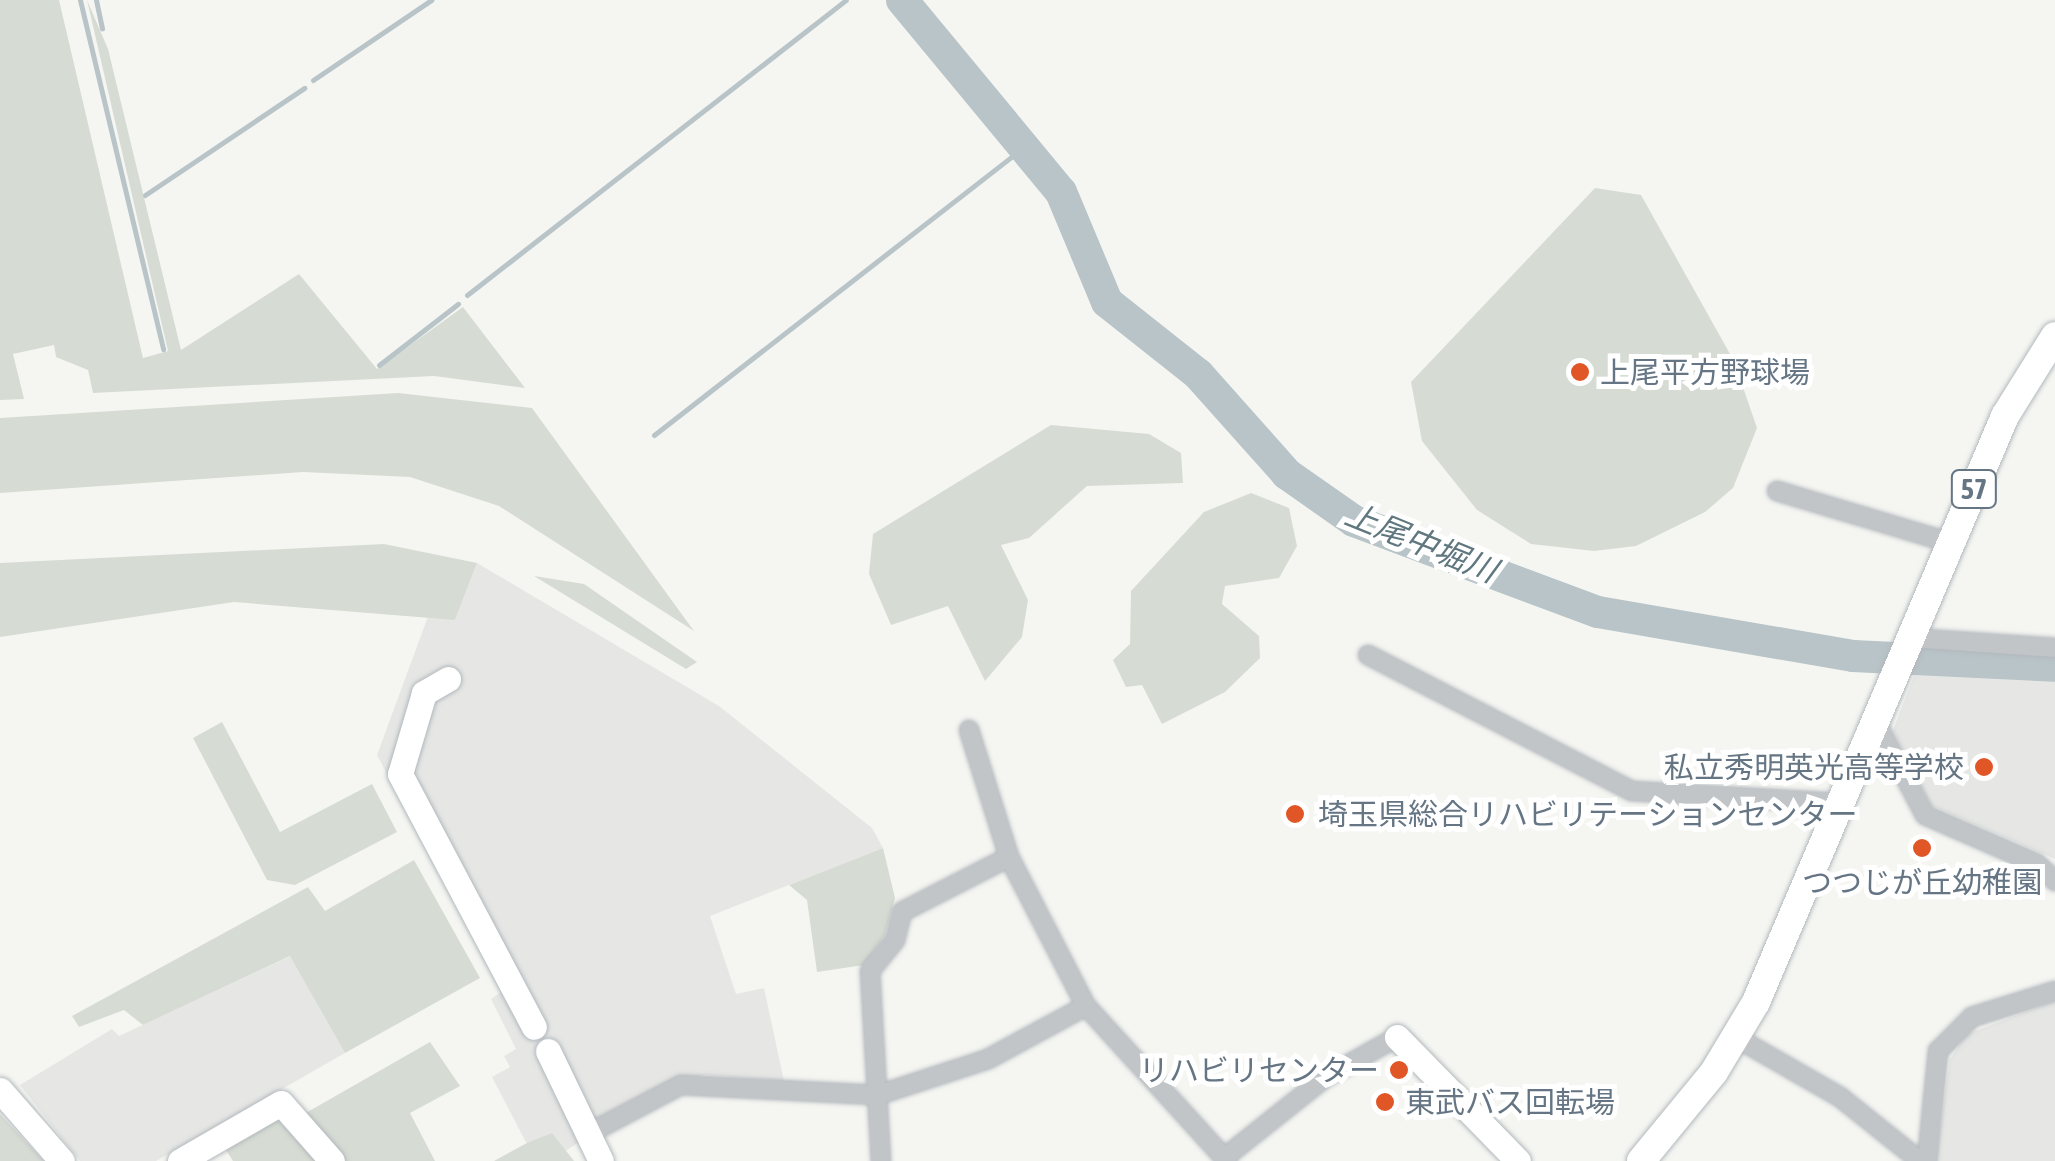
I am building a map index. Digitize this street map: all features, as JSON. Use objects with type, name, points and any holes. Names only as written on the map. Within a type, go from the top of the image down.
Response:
[{"type":"main road","name":"57","points":[[1641,1161],[1736,1038],[2020,382],[2055,336]]},
{"type":"street","points":[[1776,491],[1951,544]]},
{"type":"street","points":[[1904,652],[2055,648]]},
{"type":"street","points":[[1368,655],[1632,792],[1840,803]]},
{"type":"street","points":[[448,679],[424,693],[400,774],[534,1027]]},
{"type":"street","points":[[1874,720],[1925,815],[2037,864],[2055,881]]},
{"type":"street","points":[[969,730],[1009,856],[1086,1006],[1225,1159],[1326,1076],[1397,1037],[1518,1161]]},
{"type":"street","points":[[881,1161],[868,980],[902,912],[1009,856]]},
{"type":"street","points":[[1736,1038],[1840,1098],[1924,1161],[1938,1051],[1972,1018],[2055,991]]},
{"type":"street","points":[[586,1135],[680,1086],[878,1095],[988,1059],[1086,1006]]},
{"type":"street","points":[[548,1050],[601,1161]]},
{"type":"street","points":[[0,1090],[62,1161]]},
{"type":"street","points":[[180,1161],[281,1103],[332,1161]]},
{"type":"shaded area","points":[[0,0],[59,0],[143,358],[168,351],[87,0],[108,49],[181,350],[299,274],[377,369],[463,307],[525,388],[434,376],[93,393],[88,370],[56,357],[54,345],[13,354],[24,399],[0,400]]},
{"type":"shaded area","name":"上尾平方野球場","points":[[1595,188],[1641,195],[1734,361],[1757,428],[1733,488],[1705,512],[1636,546],[1594,551],[1531,544],[1477,510],[1422,441],[1411,382]]},
{"type":"shaded area","points":[[398,393],[532,408],[694,631],[499,506],[410,477],[303,472],[0,493],[0,418]]},
{"type":"shaded area","points":[[1051,425],[1149,434],[1181,453],[1183,483],[1087,486],[1029,538],[1001,545],[1028,600],[1022,637],[985,681],[948,606],[891,625],[869,574],[873,534]]},
{"type":"shaded area","points":[[1251,493],[1289,508],[1297,546],[1279,578],[1225,586],[1222,604],[1259,636],[1260,658],[1225,692],[1162,724],[1142,685],[1126,687],[1113,660],[1130,644],[1131,591],[1204,512]]},
{"type":"shaded area","points":[[384,544],[477,563],[455,620],[234,602],[0,637],[0,563]]},
{"type":"shaded area","points":[[477,563],[719,706],[872,828],[883,848],[710,916],[736,994],[764,988],[784,1081],[705,1075],[667,1083],[564,1152],[552,1133],[528,1146],[492,1077],[510,1067],[504,1056],[516,1049],[491,999],[501,992],[377,755],[430,611],[455,620]]},
{"type":"shaded area","points":[[534,576],[584,584],[697,662],[686,669]]},
{"type":"shaded area","name":"私立秀明英光高等学校","points":[[1917,668],[2055,678],[2055,859],[1931,805],[1893,730]]},
{"type":"shaded area","points":[[222,722],[280,832],[372,784],[397,832],[295,885],[267,880],[193,738]]},
{"type":"shaded area","points":[[883,848],[895,898],[885,935],[864,965],[817,972],[807,900],[789,885]]},
{"type":"shaded area","points":[[414,860],[480,978],[345,1053],[290,956],[143,1025],[124,1010],[79,1027],[72,1016],[308,887],[325,911]]},
{"type":"shaded area","points":[[291,956],[345,1053],[156,1161],[80,1161],[20,1085],[112,1029],[119,1036]]},
{"type":"shaded area","points":[[2055,1001],[2055,1161],[1936,1161],[1950,1059],[1967,1034]]},
{"type":"shaded area","points":[[430,1042],[460,1086],[410,1113],[435,1161],[345,1161],[304,1114]]},
{"type":"shaded area","points":[[0,1114],[44,1161],[0,1161]]},
{"type":"shaded area","points":[[276,1117],[316,1161],[233,1161],[224,1147]]},
{"type":"shaded area","points":[[552,1133],[574,1161],[494,1161],[527,1143]]},
{"type":"waterway","points":[[80,0],[163,349]]},
{"type":"waterway","points":[[96,0],[102,28]]},
{"type":"waterway","points":[[313,80],[431,0]]},
{"type":"waterway","points":[[467,295],[846,0]]},
{"type":"waterway","name":"上尾中堀川","points":[[902,0],[1061,192],[1107,302],[1198,374],[1287,474],[1354,521],[1598,612],[1853,656],[2055,666]]},
{"type":"waterway","points":[[145,195],[304,88]]},
{"type":"waterway","points":[[654,435],[1012,156]]},
{"type":"waterway","points":[[379,365],[458,304]]},
{"type":"place","name":"上尾平方野球場","points":[[1580,372]]},
{"type":"place","name":"私立秀明英光高等学校","points":[[1984,767]]},
{"type":"place","name":"埼玉県総合リハビリテーションセンター","points":[[1295,814]]},
{"type":"place","name":"つつじが丘幼稚園","points":[[1922,848]]},
{"type":"place","name":"リハビリセンター","points":[[1399,1070]]},
{"type":"place","name":"東武バス回転場","points":[[1385,1102]]}]
